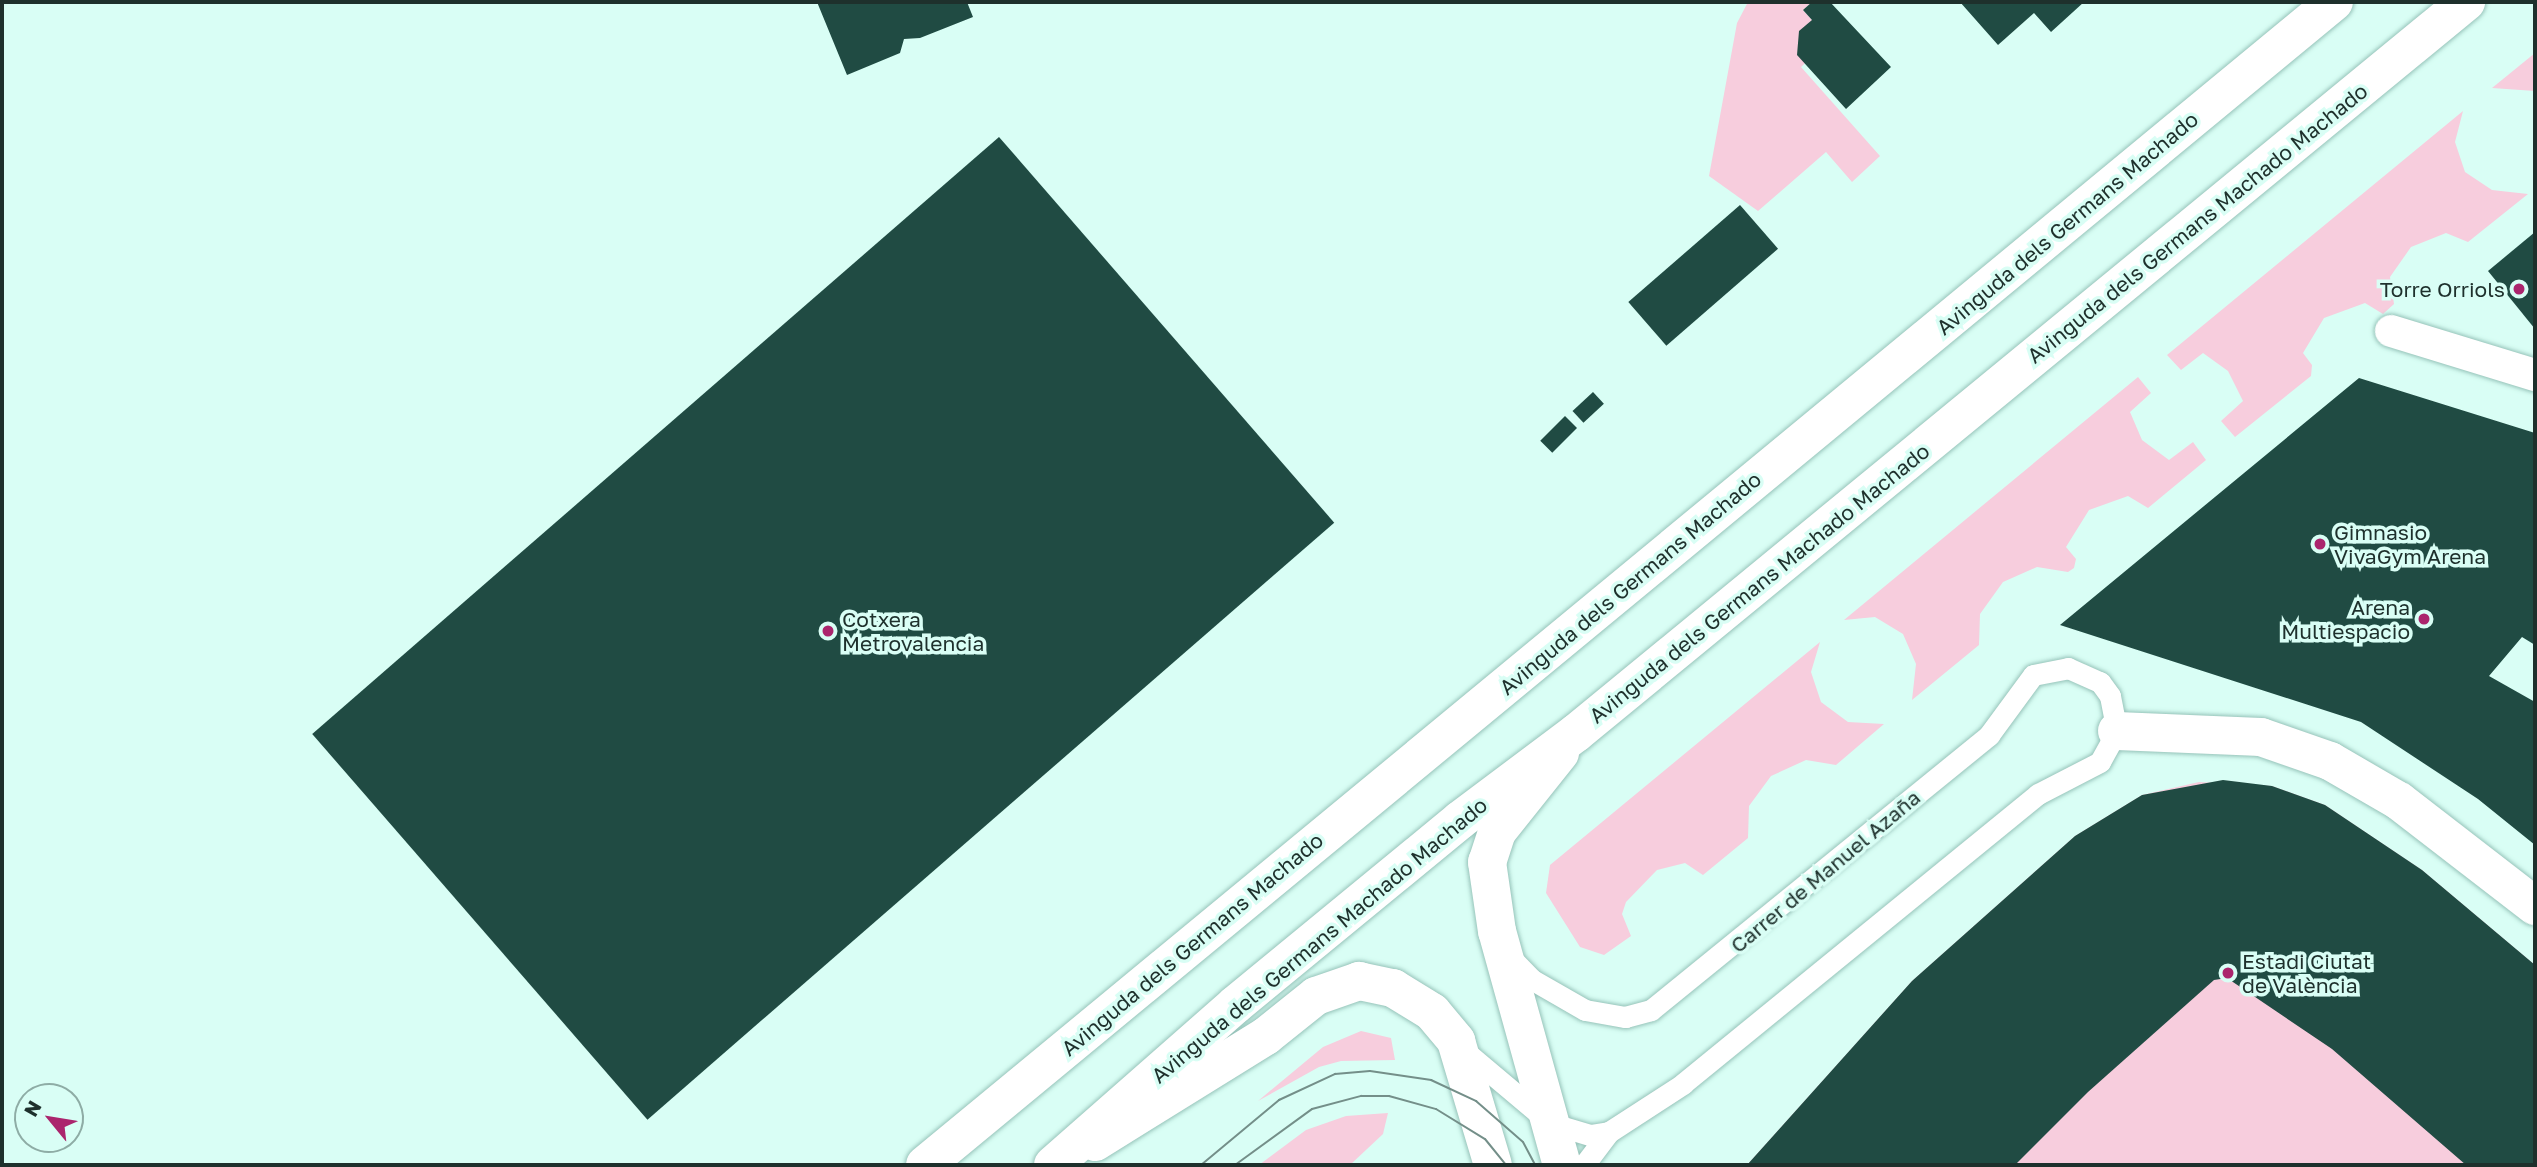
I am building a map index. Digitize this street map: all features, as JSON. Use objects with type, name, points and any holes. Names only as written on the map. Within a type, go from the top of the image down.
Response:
[{"type":"main road","name":"Avinguda dels Germans Machado","points":[[925,1165],[2334,2]]},
{"type":"main road","name":"Avinguda dels Germans Machado Machado","points":[[1056,1165],[1235,1005],[1460,820],[1576,733],[2466,2]]},
{"type":"main road","points":[[2117,731],[2261,737],[2330,761],[2399,800],[2535,906]]},
{"type":"main road","points":[[1562,1165],[1497,931],[1487,862],[1497,832],[1576,733]]},
{"type":"main road","points":[[1056,1165],[1266,1036],[1337,985],[1359,981],[1393,989],[1432,1012],[1455,1041],[1493,1165]]},
{"type":"street","points":[[2391,331],[2535,375]]},
{"type":"lane","name":"Carrer de Manuel Azaña","points":[[1497,931],[1514,962],[1557,996],[1602,1016],[1651,1010],[1989,735],[2034,675],[2068,667],[2092,677],[2110,696],[2117,731]]},
{"type":"lane","points":[[1584,1165],[1609,1132],[1683,1084],[2047,787],[2100,762],[2117,731]]},
{"type":"lane","points":[[1455,1041],[1506,1091],[1550,1123],[1590,1135],[1609,1132]]},
{"type":"shaded area","points":[[1748,2],[1812,2],[1803,10],[1830,40],[1801,67],[1880,156],[1852,182],[1826,152],[1758,211],[1709,176],[1737,23]]},
{"type":"shaded area","points":[[2535,53],[2535,91],[2492,88]]},
{"type":"shaded area","points":[[2463,111],[2455,142],[2465,172],[2492,190],[2528,194],[2468,242],[2446,233],[2411,247],[2390,277],[2394,304],[2383,314],[2365,303],[2324,318],[2303,353],[2312,365],[2311,376],[2235,437],[2221,421],[2243,401],[2228,371],[2203,353],[2181,370],[2167,355]]},
{"type":"shaded area","points":[[2138,377],[2151,393],[2130,412],[2142,440],[2169,460],[2193,442],[2206,460],[2148,508],[2128,496],[2089,510],[2066,547],[2076,559],[2074,568],[2068,572],[2037,567],[2003,582],[1980,614],[1979,645],[1912,700],[1916,664],[1903,634],[1875,617],[1844,620]]},
{"type":"shaded area","points":[[1820,642],[1811,672],[1821,702],[1848,722],[1884,724],[1836,765],[1806,760],[1771,776],[1749,806],[1748,838],[1703,875],[1685,863],[1657,870],[1626,902],[1622,914],[1631,936],[1604,955],[1580,947],[1546,893],[1550,865]]},
{"type":"shaded area","name":"Estadi Ciutat de València","points":[[2199,782],[2272,786],[2325,805],[2422,870],[2535,965],[2535,1165],[1747,1165],[1912,981],[2075,836],[2142,795]]},
{"type":"shaded area","points":[[1361,1031],[1391,1038],[1395,1060],[1341,1061],[1319,1067],[1258,1101],[1323,1047]]},
{"type":"shaded area","points":[[1388,1113],[1383,1134],[1350,1165],[1259,1165],[1306,1130],[1346,1116]]},
{"type":"building","points":[[817,2],[967,2],[973,17],[920,38],[904,39],[900,53],[847,75]]},
{"type":"building","points":[[1812,2],[1830,2],[1891,67],[1846,109],[1797,55],[1799,31],[1812,20],[1803,10]]},
{"type":"building","points":[[1960,2],[2084,2],[2051,32],[2034,13],[1998,45]]},
{"type":"building","name":"Cotxera Metrovalencia","points":[[999,137],[1334,523],[647,1120],[312,734]]},
{"type":"building","points":[[1740,205],[1778,249],[1666,346],[1628,302]]},
{"type":"building","name":"Torre Orriols","points":[[2535,232],[2535,329],[2488,271]]},
{"type":"building","points":[[2359,378],[2535,433],[2535,645],[2522,637],[2489,676],[2535,702],[2535,845],[2478,799],[2361,722],[2060,625]]},
{"type":"building","points":[[1593,392],[1604,404],[1583,423],[1573,411]]},
{"type":"building","points":[[1565,416],[1577,428],[1552,453],[1540,441]]},
{"type":"building","name":"Estadi Ciutat de València","points":[[2223,780],[2272,786],[2325,805],[2422,870],[2535,965],[2535,1165],[2466,1165],[2332,1049],[2227,978],[2214,980],[2088,1092],[2015,1165],[1747,1165],[1912,981],[2075,836],[2142,795]]},
{"type":"tram line","points":[[1201,1165],[1279,1100],[1335,1074],[1370,1071],[1431,1080],[1476,1101],[1523,1142],[1535,1165]]},
{"type":"tram line","points":[[1235,1165],[1312,1109],[1361,1096],[1389,1096],[1436,1109],[1485,1139],[1506,1165]]},
{"type":"place","name":"Torre Orriols","points":[[2519,289]]},
{"type":"place","name":"Gimnasio VivaGym Arena","points":[[2320,544]]},
{"type":"place","name":"Arena Multiespacio","points":[[2424,619]]},
{"type":"place","name":"Cotxera Metrovalencia","points":[[828,631]]},
{"type":"place","name":"Estadi Ciutat de València","points":[[2228,973]]}]
